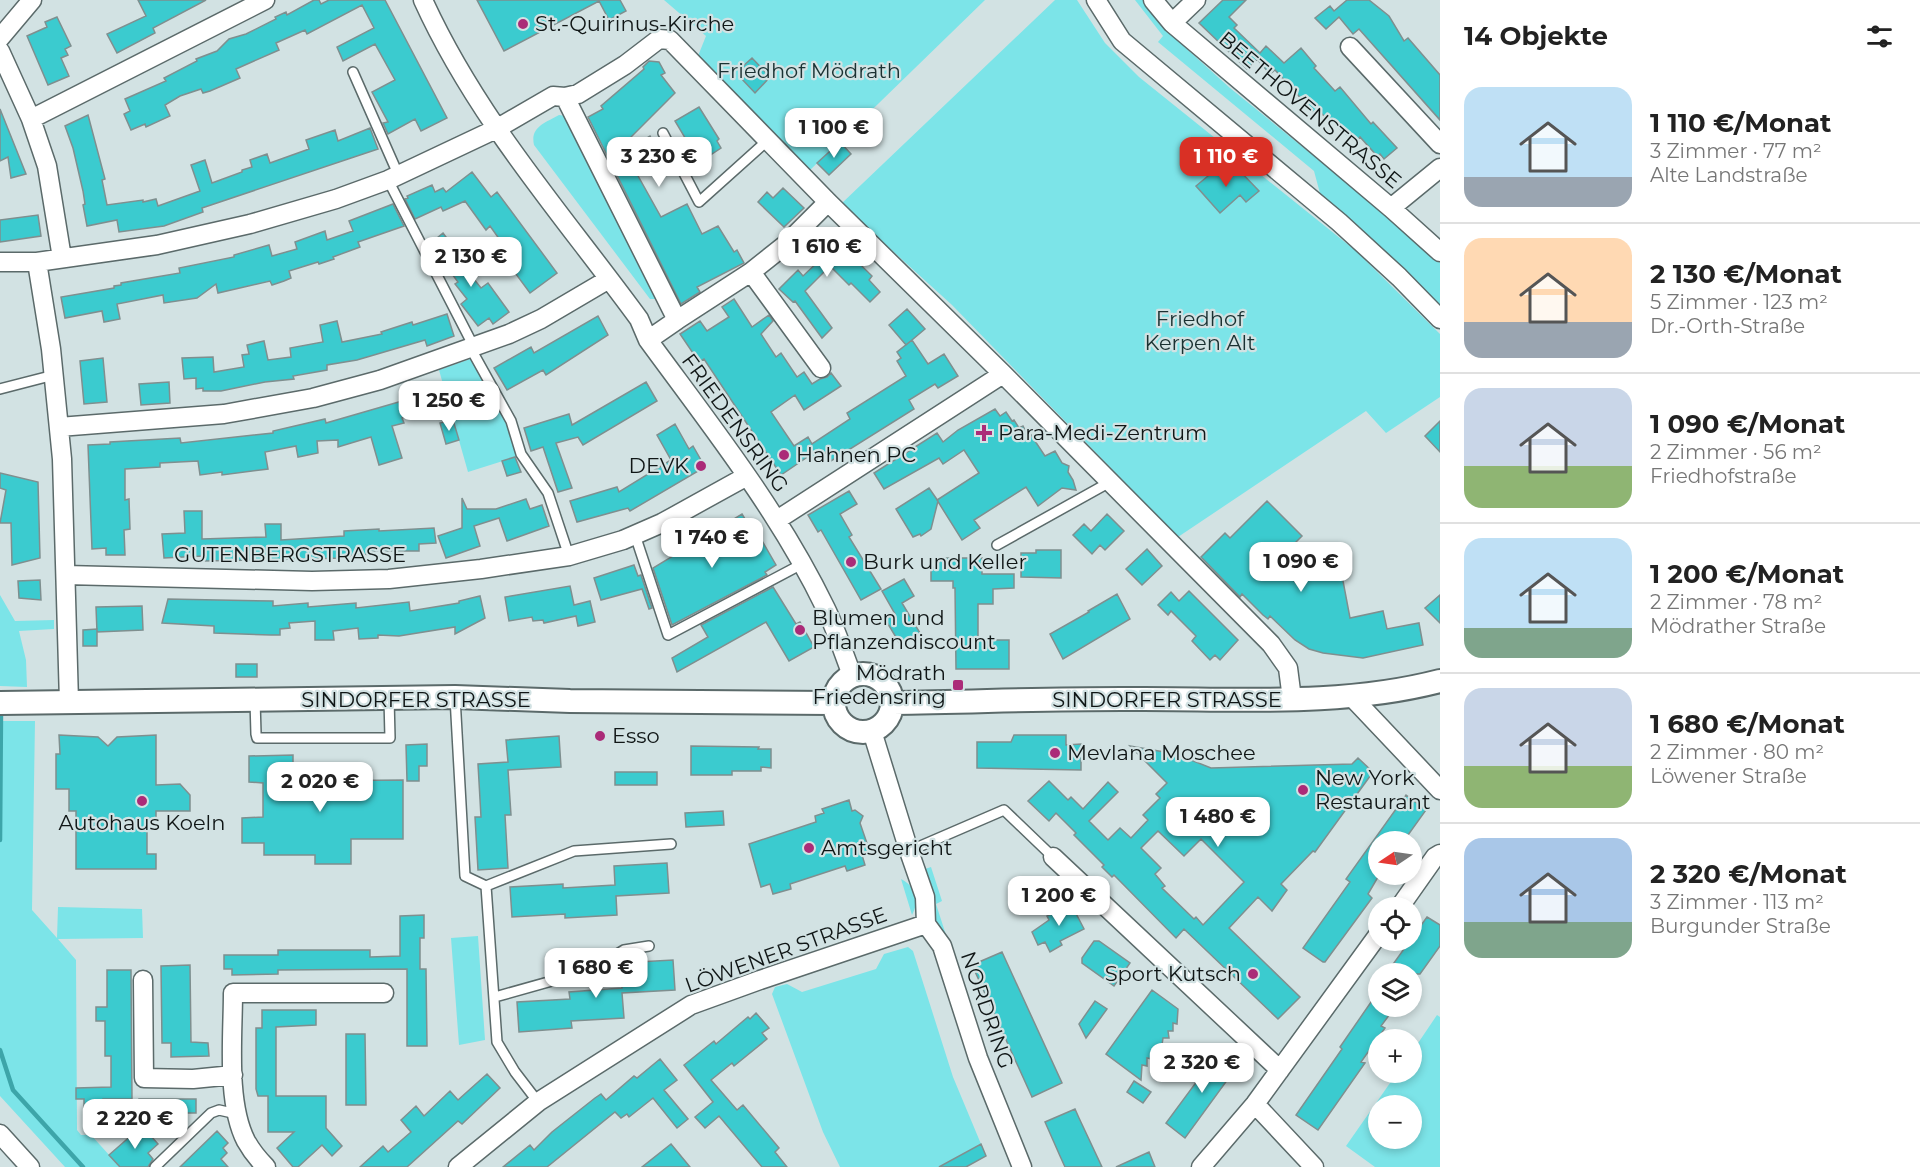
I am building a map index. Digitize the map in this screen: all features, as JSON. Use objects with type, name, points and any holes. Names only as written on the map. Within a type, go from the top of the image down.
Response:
[{"type":"street","points":[[0,38],[32,0]]},
{"type":"street","points":[[31,119],[265,0]]},
{"type":"street","name":"FRIEDENSRING","points":[[423,0],[441,40],[496,129],[639,320],[648,340],[777,520],[826,608],[852,675]]},
{"type":"street","points":[[1096,0],[1122,41],[1339,222],[1399,277],[1440,319]]},
{"type":"street","name":"BEETHOVENSTRASSE","points":[[1153,0],[1172,23],[1440,252]]},
{"type":"street","points":[[1172,23],[1196,0]]},
{"type":"street","points":[[0,262],[38,262],[158,245],[250,224],[336,199],[393,177],[496,129],[553,96],[565,97],[579,94],[625,65],[659,39],[670,40],[828,202],[1004,374],[1271,644],[1288,669],[1292,699]]},
{"type":"street","points":[[1350,47],[1440,144]]},
{"type":"street","points":[[0,51],[31,119],[47,166],[62,258]]},
{"type":"street","points":[[565,97],[677,320]]},
{"type":"street","points":[[1391,208],[1440,168]]},
{"type":"street","points":[[648,340],[751,272],[785,245],[828,202]]},
{"type":"street","points":[[38,262],[59,427],[69,702]]},
{"type":"street","points":[[751,272],[821,368]]},
{"type":"street","points":[[59,427],[224,414],[313,398],[380,380],[509,334],[541,319],[609,279]]},
{"type":"street","points":[[777,520],[1004,374]]},
{"type":"street","name":"GUTENBERGSTRASSE","points":[[66,575],[278,581],[389,579],[481,569],[569,556],[635,535],[662,523],[747,476]]},
{"type":"street","points":[[870,673],[886,684],[893,703],[890,715],[883,725],[872,731],[854,731],[838,721],[832,703],[834,692],[840,682],[852,675],[870,673]]},
{"type":"street","name":"SINDORFER STRASSE","points":[[893,703],[1009,702],[1099,698],[1292,699],[1351,696],[1440,681]]},
{"type":"street","points":[[1351,696],[1440,790]]},
{"type":"street","name":"SINDORFER STRASSE","points":[[8,703],[455,697],[570,701],[832,703]]},
{"type":"street","points":[[872,731],[925,897],[926,924]]},
{"type":"street","points":[[1407,897],[1435,857],[1440,854]]},
{"type":"street","points":[[1053,857],[1280,1070]]},
{"type":"street","name":"LÖWENER STRASSE","points":[[458,1167],[538,1102],[692,1005],[926,924]]},
{"type":"street","name":"NORDRING","points":[[926,924],[942,946],[978,1058],[1018,1166]]},
{"type":"street","points":[[1201,1167],[1255,1104],[1368,949]]},
{"type":"street","points":[[143,980],[144,1078],[193,1079],[232,1075]]},
{"type":"street","points":[[264,1166],[246,1141],[237,1114],[232,1075],[233,993],[384,993]]},
{"type":"street","points":[[1255,1104],[1314,1167]]},
{"type":"street","points":[[0,1134],[30,1167]]},
{"type":"lane","points":[[353,72],[393,177],[473,348],[511,421],[521,454],[548,493],[569,556]]},
{"type":"lane","points":[[663,133],[699,202],[768,141]]},
{"type":"lane","points":[[0,389],[54,375]]},
{"type":"lane","points":[[997,545],[1110,482]]},
{"type":"lane","points":[[635,535],[668,634],[802,564]]},
{"type":"lane","points":[[455,697],[465,876],[486,886],[574,851],[671,844]]},
{"type":"lane","points":[[255,700],[257,738],[390,738],[389,698]]},
{"type":"lane","points":[[909,851],[1004,810],[1053,857]]},
{"type":"lane","points":[[486,886],[497,1042],[515,1072],[538,1102]]},
{"type":"lane","points":[[495,997],[591,970],[624,950],[649,946]]},
{"type":"lane","points":[[155,1167],[211,1113],[219,1110],[237,1114]]},
{"type":"green space","name":"Friedhof Mödrath","points":[[664,0],[985,0],[808,172],[698,56],[706,36]]},
{"type":"green space","name":"Friedhof Kerpen Alt","points":[[1055,0],[1077,0],[1105,43],[1139,77],[1356,251],[1440,334],[1440,397],[1386,433],[1366,411],[1178,537],[952,305],[841,204]]},
{"type":"green space","points":[[1135,0],[1145,0],[1168,32],[1230,88],[1427,248],[1440,263],[1440,308],[1321,197],[1314,171],[1158,42],[1163,36]]},
{"type":"green space","points":[[559,115],[566,116],[657,298],[650,299],[534,145],[536,130]]},
{"type":"green space","points":[[473,358],[508,421],[519,456],[468,472],[439,370]]},
{"type":"green space","points":[[0,595],[15,621],[54,620],[54,629],[19,631],[26,660],[27,687],[0,686]]},
{"type":"green space","points":[[0,721],[35,721],[32,910],[57,938],[58,907],[142,909],[143,938],[58,939],[76,960],[77,1130],[81,1135],[91,1135],[120,1167],[65,1167],[0,1096]]},
{"type":"green space","points":[[931,867],[942,901],[936,904],[946,935],[936,927],[933,909],[936,903],[925,869]]},
{"type":"green space","points":[[901,879],[910,886],[915,894],[916,904],[912,915]]},
{"type":"green space","points":[[478,936],[485,1040],[459,1045],[451,938]]},
{"type":"green space","points":[[908,947],[913,951],[953,1077],[981,1144],[939,1167],[840,1167],[823,1132],[772,994],[775,987],[787,984],[802,992],[876,969],[884,954]]},
{"type":"green space","points":[[1437,1015],[1440,1017],[1440,1167],[1375,1167],[1346,1146],[1368,1115],[1368,1149],[1422,1149],[1422,1095],[1382,1095],[1390,1083],[1422,1083],[1422,1037]]},
{"type":"building","points":[[138,0],[206,0],[153,28],[155,33],[117,53],[107,34],[146,16]]},
{"type":"building","points":[[314,0],[319,0],[321,4],[329,0],[385,0],[447,118],[421,131],[415,119],[388,134],[383,123],[388,122],[372,92],[395,80],[375,44],[343,61],[337,47],[374,28],[362,5],[307,34],[305,30],[276,43],[279,50],[236,69],[240,78],[210,91],[203,93],[201,89],[180,96],[165,105],[170,116],[146,127],[145,124],[131,130],[124,114],[130,111],[125,99],[166,81],[164,78],[197,61],[196,59],[217,51],[229,39],[246,34],[276,19],[275,17],[286,12],[287,15]]},
{"type":"building","name":"St.-Quirinus-Kirche","points":[[477,0],[620,0],[626,11],[609,20],[599,1],[504,51]]},
{"type":"building","points":[[1223,0],[1246,0],[1229,17],[1237,25],[1234,28],[1260,53],[1266,46],[1284,63],[1301,48],[1316,66],[1314,68],[1335,91],[1340,87],[1371,124],[1373,122],[1397,148],[1384,159],[1380,154],[1378,157],[1360,137],[1356,142],[1333,120],[1330,122],[1321,113],[1317,116],[1275,70],[1270,74],[1257,59],[1247,69],[1199,23]]},
{"type":"building","points":[[1347,0],[1369,0],[1389,16],[1404,41],[1408,38],[1440,75],[1440,120],[1359,29],[1353,34],[1339,17],[1326,29],[1315,18],[1330,6],[1334,11]]},
{"type":"building","points":[[57,17],[71,46],[65,49],[68,55],[61,58],[69,76],[48,85],[27,36],[47,27],[45,22]]},
{"type":"building","points":[[752,58],[770,77],[755,93],[739,76],[744,71],[741,68]]},
{"type":"building","points":[[649,61],[659,62],[665,73],[661,75],[675,93],[613,155],[615,158],[650,136],[663,161],[637,174],[661,217],[687,204],[702,234],[718,226],[734,252],[737,250],[744,263],[697,287],[700,292],[681,304],[588,117],[603,109],[601,106],[644,69],[643,67]]},
{"type":"building","points":[[699,107],[719,139],[717,141],[721,148],[706,158],[694,153],[675,121]]},
{"type":"building","points":[[0,109],[26,174],[11,178],[8,157],[0,161]]},
{"type":"building","points":[[88,115],[105,179],[102,180],[107,205],[156,199],[158,206],[200,191],[191,165],[205,160],[212,183],[252,167],[250,160],[267,154],[270,163],[309,149],[306,140],[335,130],[338,141],[370,128],[378,149],[202,208],[203,212],[164,226],[119,232],[117,220],[87,226],[83,191],[73,148],[65,126]]},
{"type":"building","points":[[840,142],[851,154],[829,175],[817,163]]},
{"type":"building","points":[[1220,166],[1228,175],[1236,167],[1259,191],[1246,202],[1240,195],[1220,213],[1196,186]]},
{"type":"building","points":[[472,172],[491,197],[497,192],[557,273],[530,293],[499,251],[505,247],[490,226],[486,230],[465,201],[443,211],[441,207],[415,219],[405,199],[432,185],[435,192],[443,188],[446,192]]},
{"type":"building","points":[[783,188],[804,208],[784,227],[758,202],[767,192],[773,198]]},
{"type":"building","points":[[393,204],[404,226],[358,242],[360,247],[333,257],[334,259],[289,271],[291,278],[284,281],[272,285],[270,281],[218,293],[216,284],[197,298],[164,303],[163,295],[117,304],[120,319],[104,322],[102,311],[65,318],[61,297],[114,288],[121,283],[180,273],[179,268],[234,257],[234,255],[269,245],[272,256],[297,249],[295,242],[325,231],[327,240],[353,231],[349,221]]},
{"type":"building","points":[[38,215],[41,236],[0,242],[0,220]]},
{"type":"building","points":[[823,228],[872,276],[869,280],[880,292],[870,302],[830,266],[805,291],[832,328],[822,338],[795,301],[793,302],[779,289],[798,270],[803,276],[822,258],[807,244]]},
{"type":"building","points":[[443,233],[457,252],[454,254],[481,288],[488,283],[509,312],[493,324],[489,318],[478,326],[461,304],[467,299],[455,284],[458,282],[443,262],[446,260],[432,242]]},
{"type":"building","points":[[734,299],[752,327],[769,315],[773,321],[761,334],[776,357],[781,353],[797,377],[804,372],[812,384],[831,373],[841,386],[804,410],[795,395],[771,412],[794,446],[808,437],[812,444],[850,419],[847,413],[906,376],[897,361],[901,358],[897,352],[912,340],[928,364],[944,354],[958,376],[938,388],[935,384],[909,400],[914,409],[831,461],[826,452],[812,460],[809,456],[781,475],[704,359],[699,362],[680,334],[700,321],[707,331],[729,317],[722,307]]},
{"type":"building","points":[[907,309],[925,329],[906,345],[889,325]]},
{"type":"building","points":[[447,314],[454,336],[427,346],[425,340],[357,360],[327,365],[327,370],[293,376],[294,379],[221,391],[203,391],[203,388],[196,389],[196,378],[184,379],[182,358],[213,357],[214,372],[244,367],[242,355],[249,354],[247,345],[264,341],[268,360],[291,357],[290,348],[323,342],[320,325],[337,321],[342,342],[382,334],[381,332],[412,322],[413,325]]},
{"type":"building","points":[[598,316],[608,335],[546,375],[543,370],[507,390],[494,368],[531,347],[534,353]]},
{"type":"building","points":[[103,358],[107,402],[84,404],[80,361]]},
{"type":"building","points":[[169,382],[170,403],[141,405],[139,384]]},
{"type":"building","points":[[646,382],[657,401],[583,445],[578,437],[556,443],[572,488],[558,492],[543,447],[531,451],[524,428],[569,414],[572,425]]},
{"type":"building","points":[[432,383],[440,406],[402,418],[404,423],[392,426],[402,458],[379,465],[371,437],[338,447],[338,440],[317,441],[318,453],[298,457],[296,446],[265,452],[268,469],[222,475],[222,472],[200,475],[198,461],[160,463],[160,467],[125,469],[125,500],[129,499],[130,529],[124,530],[125,555],[106,555],[106,548],[92,549],[88,445],[180,438],[181,443],[273,433],[273,431],[325,419],[326,423],[416,397],[414,390]]},
{"type":"building","points":[[995,409],[1000,416],[1006,412],[1019,428],[1023,426],[1045,456],[1055,451],[1062,463],[1069,466],[1068,472],[1076,490],[1062,488],[1038,506],[1026,487],[974,520],[980,528],[962,540],[937,500],[979,473],[964,450],[943,464],[939,458],[884,489],[874,473],[937,433],[943,442],[958,430]]},
{"type":"building","points":[[453,420],[459,440],[446,444],[440,423]]},
{"type":"building","points":[[1440,421],[1440,452],[1425,436]]},
{"type":"building","points":[[675,424],[689,449],[693,446],[705,467],[630,511],[628,508],[577,522],[570,501],[617,487],[619,492],[671,460],[657,435]]},
{"type":"building","points":[[515,457],[521,472],[507,476],[502,461]]},
{"type":"building","points":[[0,473],[38,482],[40,558],[12,565],[11,523],[0,523],[6,490],[0,488]]},
{"type":"building","points":[[929,488],[938,501],[931,529],[921,536],[920,534],[913,537],[896,509]]},
{"type":"building","points":[[849,491],[857,504],[840,514],[852,535],[849,537],[881,589],[861,600],[821,530],[818,532],[808,515]]},
{"type":"building","points":[[462,498],[467,509],[496,509],[526,499],[530,509],[542,505],[549,526],[507,541],[499,518],[474,526],[480,546],[446,558],[438,536],[462,528]]},
{"type":"building","points":[[1267,501],[1302,536],[1276,562],[1299,586],[1317,573],[1340,565],[1350,618],[1383,611],[1387,629],[1419,623],[1423,645],[1363,658],[1323,653],[1309,649],[1295,640],[1270,616],[1268,619],[1263,615],[1242,594],[1240,597],[1201,557],[1225,533],[1230,538]]},
{"type":"building","points":[[184,511],[202,511],[202,539],[266,537],[265,524],[281,524],[281,540],[344,536],[344,531],[434,528],[436,543],[419,544],[419,551],[370,551],[371,554],[345,556],[345,558],[203,561],[203,556],[164,558],[162,534],[185,533]]},
{"type":"building","points":[[742,514],[758,541],[761,539],[776,565],[765,572],[767,575],[672,625],[653,568]]},
{"type":"building","points":[[1107,514],[1124,531],[1105,550],[1100,545],[1092,554],[1073,535],[1084,524],[1091,531]]},
{"type":"building","points":[[1147,549],[1162,566],[1142,585],[1126,569]]},
{"type":"building","points":[[1036,550],[1061,550],[1061,578],[1021,577],[1021,553],[1036,553]]},
{"type":"building","points":[[943,558],[982,558],[982,574],[1014,574],[1014,588],[993,589],[993,604],[978,604],[978,640],[1009,640],[1009,669],[956,669],[955,588],[953,588],[953,581],[931,581],[931,570]]},
{"type":"building","points":[[634,565],[638,576],[641,575],[652,608],[649,609],[642,589],[601,600],[594,578]]},
{"type":"building","points":[[904,579],[914,596],[902,603],[920,633],[900,644],[885,619],[895,614],[882,591]]},
{"type":"building","points":[[40,580],[41,600],[19,598],[18,581]]},
{"type":"building","points":[[570,586],[574,605],[590,601],[595,622],[578,626],[576,616],[544,623],[543,620],[533,621],[532,617],[509,621],[505,597]]},
{"type":"building","points":[[773,587],[796,624],[800,622],[814,647],[789,661],[766,622],[677,672],[672,658],[708,637],[701,625]]},
{"type":"building","points":[[1189,591],[1238,640],[1220,660],[1215,655],[1210,660],[1192,641],[1196,636],[1171,611],[1168,615],[1158,605],[1171,592],[1179,601]]},
{"type":"building","points":[[1117,594],[1130,619],[1063,659],[1050,634]]},
{"type":"building","points":[[1440,595],[1440,623],[1425,608]]},
{"type":"building","points":[[480,596],[485,618],[455,634],[455,627],[399,636],[378,635],[378,638],[359,639],[358,628],[333,631],[334,640],[315,640],[315,621],[289,623],[290,628],[280,629],[280,635],[214,633],[214,626],[162,623],[168,599],[273,601],[273,606],[308,603],[308,607],[356,603],[356,608],[409,602],[410,611],[459,603],[459,601]]},
{"type":"building","points":[[142,606],[143,630],[97,632],[96,607]]},
{"type":"building","points":[[97,629],[97,646],[83,646],[83,630]]},
{"type":"building","points":[[236,664],[257,664],[257,677],[236,677]]},
{"type":"building","points":[[59,735],[98,737],[108,746],[117,737],[156,735],[156,785],[180,784],[190,795],[190,811],[156,811],[156,822],[147,822],[147,854],[156,854],[156,869],[76,869],[76,811],[69,811],[69,789],[56,789],[56,754],[60,754]]},
{"type":"building","points":[[1014,735],[1066,735],[1066,745],[1081,744],[1081,770],[977,768],[977,742],[1011,742]]},
{"type":"building","points":[[559,736],[561,767],[508,770],[511,815],[505,815],[508,868],[478,870],[475,817],[481,817],[478,764],[508,762],[506,740]]},
{"type":"building","points":[[427,744],[427,766],[419,766],[419,781],[407,781],[406,745]]},
{"type":"building","points":[[691,746],[771,749],[771,768],[761,767],[761,771],[732,771],[732,775],[691,775]]},
{"type":"building","points":[[1130,746],[1176,754],[1211,768],[1352,764],[1358,758],[1373,772],[1315,852],[1313,851],[1281,884],[1287,890],[1272,911],[1258,897],[1229,928],[1300,997],[1278,1019],[1184,929],[1176,938],[1114,875],[1112,877],[1102,867],[1104,865],[1056,813],[1049,821],[1028,801],[1049,781],[1068,800],[1071,797],[1083,809],[1108,782],[1118,792],[1089,821],[1108,840],[1120,828],[1131,838],[1148,820],[1143,815],[1160,798],[1156,794],[1167,783]],"holes":[[[1158,831],[1184,856],[1201,839],[1244,882],[1203,925],[1162,888],[1165,886],[1155,874],[1161,868],[1141,848]]]},
{"type":"building","points":[[293,755],[293,781],[403,780],[403,839],[351,839],[351,864],[315,864],[315,855],[264,855],[264,843],[242,843],[242,818],[263,817],[263,783],[249,782],[249,756]]},
{"type":"building","points":[[615,772],[657,772],[657,785],[615,785]]},
{"type":"building","points":[[1406,795],[1426,810],[1411,831],[1380,831]]},
{"type":"building","name":"Amtsgericht","points":[[849,800],[852,811],[855,810],[863,816],[860,823],[870,852],[862,855],[865,865],[847,871],[845,866],[790,884],[791,889],[773,894],[770,884],[761,887],[749,844],[816,822],[815,816],[824,813],[822,809]]},
{"type":"building","points":[[723,811],[724,825],[686,827],[685,813]]},
{"type":"building","points":[[1368,848],[1368,885],[1373,885],[1368,894],[1371,897],[1368,897],[1368,903],[1323,962],[1303,948],[1350,882],[1346,879]]},
{"type":"building","points":[[667,863],[669,893],[616,896],[617,915],[565,918],[565,914],[512,917],[510,887],[563,884],[563,888],[615,885],[614,866]]},
{"type":"building","points":[[1069,900],[1084,929],[1060,941],[1062,945],[1050,952],[1045,942],[1038,945],[1032,932],[1049,920],[1047,916],[1059,910],[1057,906]]},
{"type":"building","points":[[424,915],[424,938],[420,938],[420,969],[426,969],[427,1046],[407,1046],[407,969],[278,970],[278,974],[232,975],[232,969],[224,969],[224,955],[278,955],[278,950],[370,950],[370,957],[400,956],[400,916]]},
{"type":"building","points":[[1427,917],[1440,925],[1440,946],[1422,971],[1422,963],[1394,963],[1403,951],[1422,951],[1422,924]]},
{"type":"building","points":[[1094,941],[1099,941],[1130,963],[1114,986],[1082,963],[1082,958]]},
{"type":"building","points":[[1002,952],[1062,1083],[1032,1097],[972,965]]},
{"type":"building","points":[[673,960],[675,990],[622,993],[624,1018],[571,1021],[572,1028],[519,1032],[517,1002],[570,999],[569,992],[622,988],[620,963]]},
{"type":"building","points":[[190,965],[191,1042],[208,1043],[209,1056],[171,1057],[171,1043],[162,1043],[161,966]]},
{"type":"building","points":[[107,970],[131,970],[132,1099],[103,1099],[103,1121],[84,1121],[84,1099],[76,1099],[76,1088],[111,1087],[111,1056],[105,1056],[105,1021],[96,1021],[96,1007],[107,1007]]},
{"type":"building","points":[[1152,990],[1178,1009],[1177,1024],[1173,1023],[1173,1031],[1168,1031],[1169,1038],[1163,1038],[1162,1045],[1157,1045],[1157,1052],[1152,1052],[1152,1059],[1147,1058],[1147,1066],[1142,1065],[1141,1080],[1106,1054]]},
{"type":"building","points":[[1095,1001],[1107,1009],[1086,1038],[1079,1024]]},
{"type":"building","points":[[1368,1006],[1368,1017],[1388,1017],[1381,1026],[1384,1029],[1368,1029],[1368,1052],[1361,1062],[1365,1063],[1318,1130],[1296,1115],[1342,1049],[1340,1047]]},
{"type":"building","points":[[262,1010],[316,1010],[316,1025],[276,1027],[276,1096],[326,1096],[326,1128],[342,1146],[332,1156],[322,1145],[298,1167],[293,1167],[277,1148],[294,1132],[268,1132],[268,1096],[258,1096],[256,1089],[256,1028],[262,1028]]},
{"type":"building","points":[[756,1013],[769,1028],[762,1033],[767,1039],[734,1066],[732,1063],[711,1080],[737,1110],[743,1105],[779,1148],[775,1152],[787,1167],[762,1167],[719,1116],[705,1128],[695,1117],[713,1102],[684,1065],[714,1041],[716,1044]]},
{"type":"building","points":[[346,1034],[365,1034],[366,1105],[346,1105]]},
{"type":"building","points":[[1220,1050],[1239,1064],[1185,1138],[1166,1123]]},
{"type":"building","points":[[660,1059],[677,1080],[664,1090],[688,1119],[677,1128],[653,1098],[629,1117],[627,1114],[621,1118],[615,1112],[547,1167],[503,1167],[530,1145],[534,1150],[552,1132],[595,1098],[601,1094],[606,1100],[634,1076],[637,1078]]},
{"type":"building","points":[[487,1074],[500,1088],[462,1124],[458,1121],[407,1167],[360,1167],[383,1146],[388,1152],[411,1132],[401,1120],[416,1106],[424,1116],[450,1091],[458,1100]]},
{"type":"building","points":[[1134,1081],[1151,1092],[1143,1103],[1127,1092]]},
{"type":"building","points":[[139,1099],[196,1099],[196,1113],[139,1113]]},
{"type":"building","points":[[1075,1109],[1102,1167],[1065,1167],[1045,1122]]},
{"type":"building","points":[[142,1126],[158,1144],[148,1153],[153,1159],[148,1167],[120,1167],[109,1155]]},
{"type":"building","points":[[217,1131],[228,1143],[223,1148],[227,1153],[221,1159],[228,1167],[180,1167]]},
{"type":"building","points":[[671,1144],[690,1167],[642,1167]]},
{"type":"building","points":[[981,1144],[986,1156],[966,1167],[939,1167]]},
{"type":"building","points":[[1149,1152],[1155,1167],[1116,1167]]},
{"type":"waterway","points":[[0,840],[1,711]]},
{"type":"waterway","points":[[0,1050],[13,1090],[83,1167]]},
{"type":"place","name":"St.-Quirinus-Kirche","points":[[523,24]]},
{"type":"place","name":"Para-Medi-Zentrum","points":[[984,433]]},
{"type":"place","name":"Hahnen PC","points":[[784,455]]},
{"type":"place","name":"DEVK","points":[[701,466]]},
{"type":"place","name":"Burk und Keller","points":[[851,562]]},
{"type":"place","name":"Blumen und Pflanzendiscount","points":[[800,630]]},
{"type":"place","name":"Mödrath Friedensring","points":[[958,685]]},
{"type":"place","name":"Esso","points":[[600,736]]},
{"type":"place","name":"Mevlana Moschee","points":[[1055,753]]},
{"type":"place","name":"New York Restaurant","points":[[1303,790]]},
{"type":"place","name":"Autohaus Koeln","points":[[142,801]]},
{"type":"place","name":"Amtsgericht","points":[[809,848]]},
{"type":"place","name":"Sport Kutsch","points":[[1253,974]]}]
